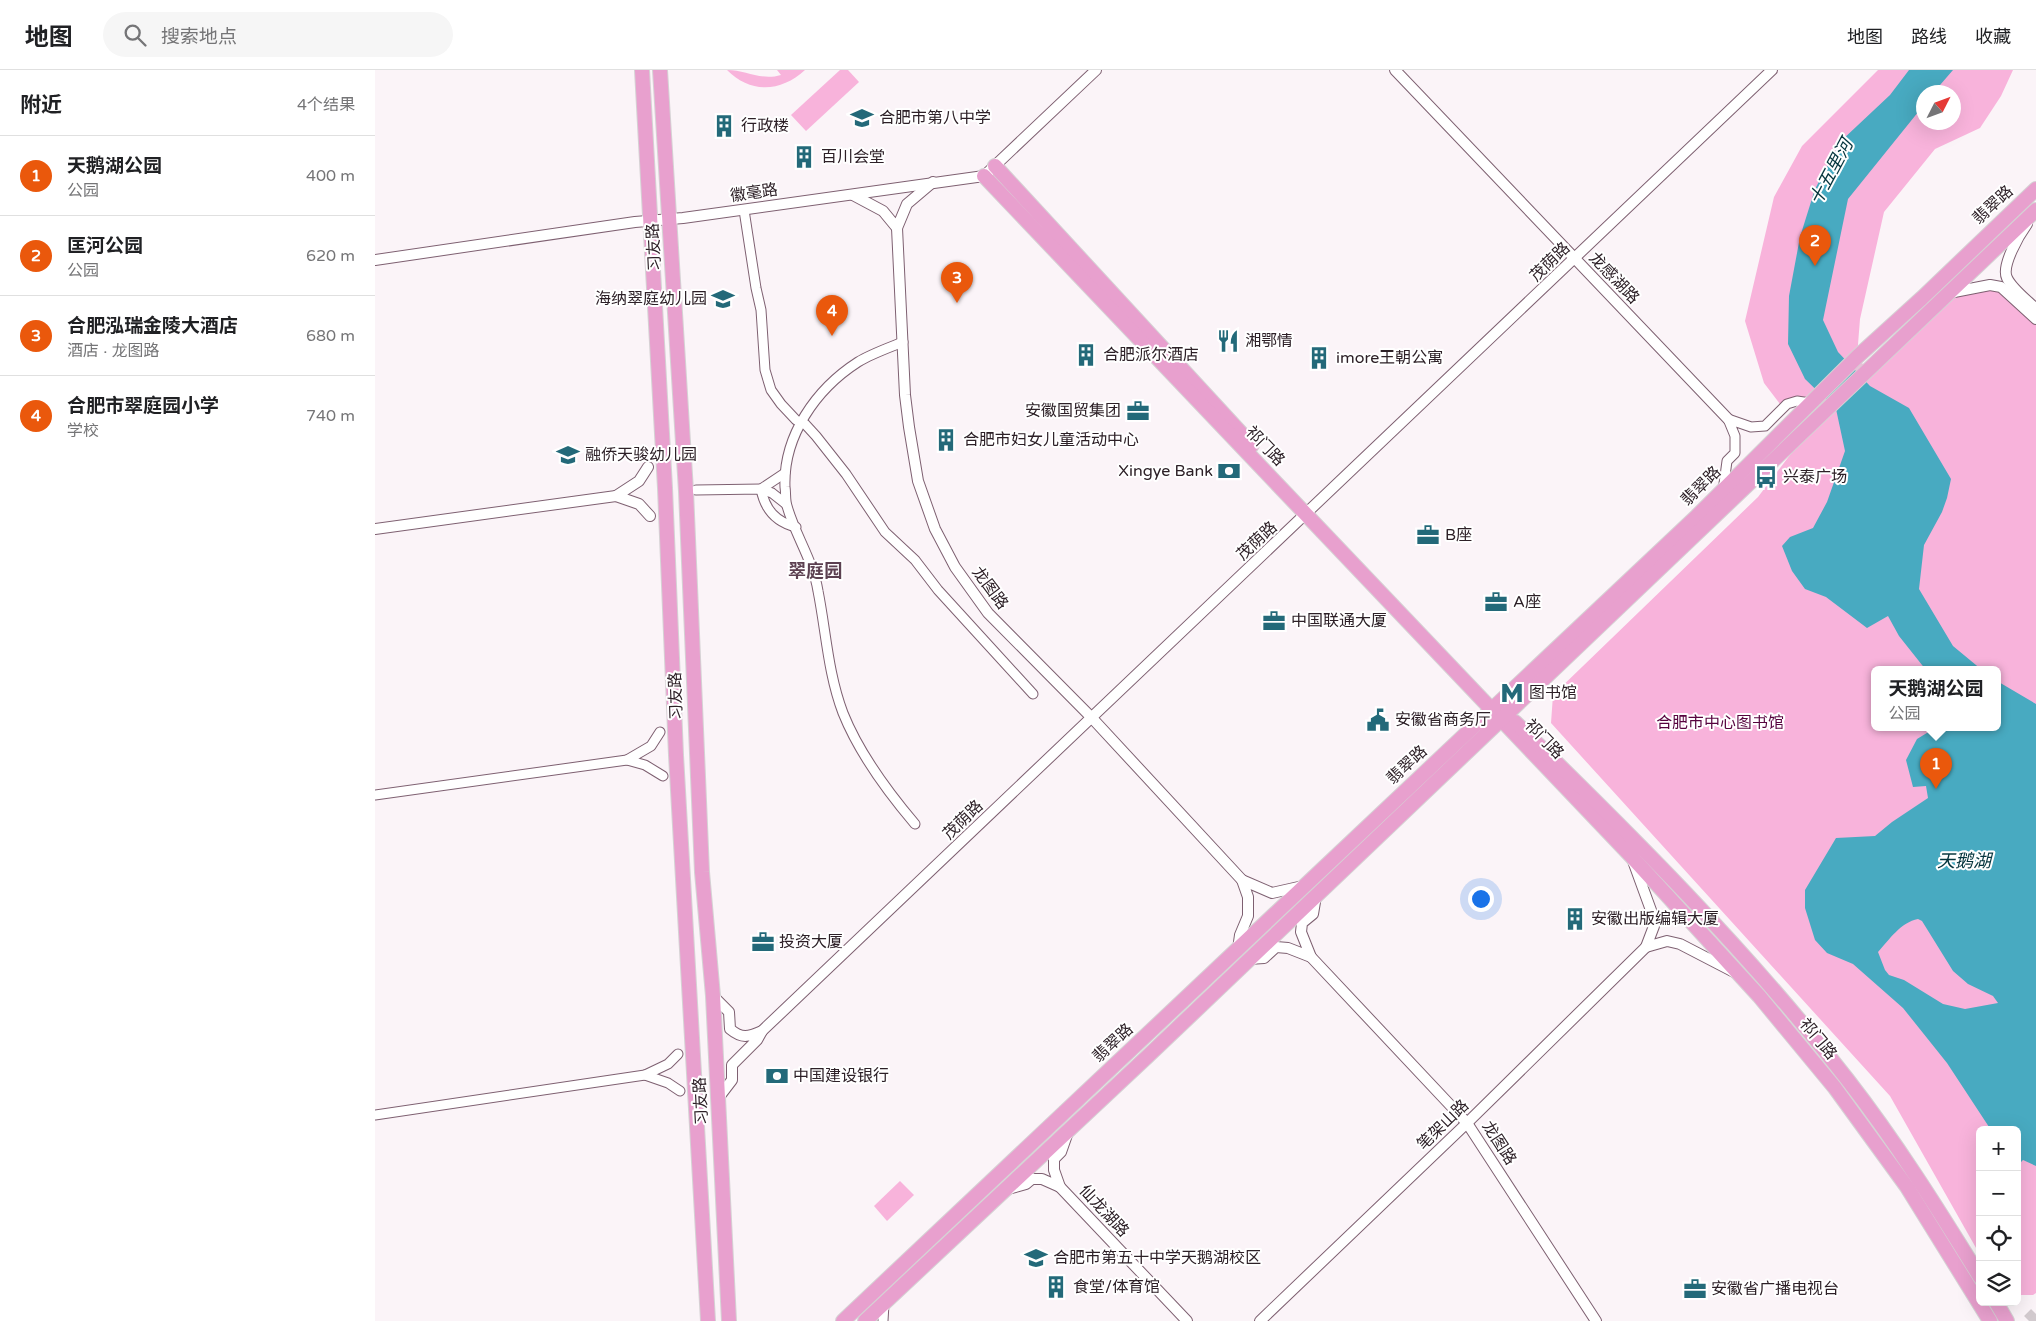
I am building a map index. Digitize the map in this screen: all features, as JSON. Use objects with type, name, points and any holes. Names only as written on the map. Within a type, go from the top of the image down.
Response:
[{"type":"main road","name":"习友路","points":[[642,70],[665,488],[677,765],[708,1321]]},
{"type":"main road","name":"习友路","points":[[660,70],[671,219],[686,491],[702,872],[713,996],[729,1321]]},
{"type":"main road","name":"祁门路","points":[[995,166],[1309,512]]},
{"type":"main road","name":"祁门路","points":[[984,176],[1309,512],[1499,712],[1741,976],[1835,1088],[1907,1187],[1990,1321]]},
{"type":"main road","name":"翡翠路","points":[[865,1321],[1316,895],[1809,404],[2036,189]]},
{"type":"main road","name":"翡翠路","points":[[843,1321],[1306,885],[1724,506],[2036,211]]},
{"type":"main road","name":"祁门路","points":[[1499,712],[1642,846],[1770,987],[1847,1079],[1919,1179],[1976,1271]]},
{"type":"main road","points":[[1998,1306],[2007,1321]]},
{"type":"street","points":[[984,176],[1096,70]]},
{"type":"street","name":"龙感湖路","points":[[1395,70],[1728,419]]},
{"type":"street","name":"茂荫路","points":[[719,1098],[732,1080],[732,1065],[757,1040],[762,1032],[1771,71]]},
{"type":"street","name":"徽毫路","points":[[375,260],[984,176]]},
{"type":"street","points":[[853,195],[883,211],[897,228],[907,204],[933,182]]},
{"type":"street","points":[[744,210],[761,310],[765,370],[771,390],[796,420],[816,436],[846,474],[885,532],[915,560],[938,590],[1033,694]]},
{"type":"street","points":[[2036,211],[2018,238],[2005,267],[2007,277],[2036,309]]},
{"type":"street","name":"龙图路","points":[[897,228],[909,427],[918,481],[935,529],[955,566],[987,613],[1092,718],[1242,880]]},
{"type":"street","points":[[1948,293],[1990,285],[2001,287],[2036,319]]},
{"type":"street","points":[[903,342],[859,361],[824,388],[801,423],[789,448],[785,473],[786,504],[810,561],[818,589],[832,672],[843,712],[857,741],[891,795],[915,824]]},
{"type":"street","points":[[1728,419],[1751,428],[1765,426],[1787,404],[1797,401],[1809,404]]},
{"type":"street","points":[[1724,506],[1723,489],[1727,461],[1735,453],[1735,436],[1728,419]]},
{"type":"street","points":[[375,529],[616,496],[639,481],[647,467]]},
{"type":"street","points":[[761,489],[785,473]]},
{"type":"street","points":[[761,489],[763,499],[773,516],[784,524],[796,527]]},
{"type":"street","points":[[696,490],[761,489],[772,493],[786,504]]},
{"type":"street","points":[[616,496],[639,504],[650,516]]},
{"type":"street","points":[[375,795],[627,760],[651,746],[660,732]]},
{"type":"street","points":[[627,760],[645,765],[663,776]]},
{"type":"street","points":[[1631,856],[1652,913],[1654,926],[1646,947]]},
{"type":"street","points":[[1242,880],[1272,893],[1306,885]]},
{"type":"street","points":[[1238,949],[1240,934],[1248,916],[1248,897],[1242,880]]},
{"type":"street","points":[[1311,957],[1301,932],[1302,924],[1313,914],[1316,895]]},
{"type":"street","points":[[1646,947],[1667,940],[1680,944],[1741,976]]},
{"type":"street","points":[[1249,959],[1264,958],[1276,947],[1288,948],[1311,957]]},
{"type":"street","name":"笔架山路","points":[[1259,1321],[1467,1123],[1646,947]]},
{"type":"street","name":"龙图路","points":[[1311,957],[1467,1123],[1596,1321]]},
{"type":"street","points":[[713,996],[729,1012],[730,1029],[739,1036],[747,1038],[762,1032]]},
{"type":"street","points":[[375,1115],[645,1075],[668,1064],[679,1054]]},
{"type":"street","points":[[645,1075],[669,1083],[681,1091]]},
{"type":"street","points":[[1060,1187],[1054,1170],[1055,1159],[1061,1152],[1068,1130]]},
{"type":"street","points":[[1005,1190],[1026,1184],[1032,1178],[1042,1179],[1060,1187]]},
{"type":"street","name":"仙龙湖路","points":[[1060,1187],[1187,1321]]},
{"type":"street","points":[[883,1321],[884,1303]]},
{"type":"green space","points":[[727,70],[774,77],[781,75],[777,70],[805,70],[786,83],[766,87],[746,83],[736,78]]},
{"type":"green space","points":[[840,70],[848,70],[859,82],[806,131],[791,115]]},
{"type":"green space","name":"合肥市中心图书馆","points":[[1878,70],[2013,70],[2001,96],[1980,128],[1935,149],[1884,212],[1860,319],[1857,357],[1867,369],[1948,293],[1990,285],[2036,319],[2036,1293],[2033,1295],[2021,1295],[2021,1126],[1976,1126],[1976,1248],[1890,1096],[1551,723],[1553,695],[1758,497],[1821,414],[1812,405],[1803,402],[1783,408],[1764,383],[1745,321],[1774,197],[1802,146]]},
{"type":"green space","points":[[900,1181],[914,1195],[887,1221],[874,1206]]},
{"type":"water","name":"十五里河","points":[[1909,70],[1953,70],[1940,85],[1916,85],[1916,115],[1848,199],[1823,320],[1838,352],[1870,386],[1909,408],[1951,479],[1942,512],[1924,545],[1919,589],[1953,646],[1977,666],[1923,666],[1899,636],[1888,616],[1867,628],[1826,597],[1805,589],[1792,571],[1782,546],[1790,537],[1813,528],[1827,502],[1845,451],[1836,409],[1805,379],[1788,344],[1789,296],[1800,237],[1815,189],[1841,141],[1890,95]]},
{"type":"water","name":"天鹅湖","points":[[2001,683],[2036,704],[2036,1166],[2023,1160],[2021,1162],[2021,1126],[1988,1126],[1947,1063],[1903,1008],[1853,964],[1827,953],[1815,940],[1805,908],[1805,890],[1836,838],[1875,836],[1928,798],[1926,786],[1913,787],[1906,760],[1917,739],[1930,731],[2001,731]],"holes":[[[1918,919],[1922,921],[1953,971],[1968,984],[1993,996],[1998,1003],[1965,1009],[1943,1004],[1904,980],[1889,975],[1878,952],[1896,932],[1906,924]]]},
{"type":"tunnel","points":[[2029,1321],[2036,1314]]},
{"type":"place","name":"合肥市第八中学","points":[[862,118]]},
{"type":"place","name":"行政楼","points":[[724,126]]},
{"type":"place","name":"百川会堂","points":[[804,157]]},
{"type":"place","name":"匡河公园","points":[[1815,266]]},
{"type":"place","name":"海纳翠庭幼儿园","points":[[723,299]]},
{"type":"place","name":"合肥泓瑞金陵大酒店","points":[[957,303]]},
{"type":"place","name":"合肥市翠庭园小学","points":[[832,336]]},
{"type":"place","name":"湘鄂情","points":[[1228,341]]},
{"type":"place","name":"合肥派尔酒店","points":[[1086,355]]},
{"type":"place","name":"imore王朝公寓","points":[[1319,358]]},
{"type":"place","name":"安徽国贸集团","points":[[1138,411]]},
{"type":"place","name":"合肥市妇女儿童活动中心","points":[[946,440]]},
{"type":"place","name":"融侨天骏幼儿园","points":[[568,455]]},
{"type":"place","name":"Xingye Bank","points":[[1229,471]]},
{"type":"place","name":"兴泰广场","points":[[1766,477]]},
{"type":"place","name":"B座","points":[[1428,535]]},
{"type":"place","name":"A座","points":[[1496,602]]},
{"type":"place","name":"中国联通大厦","points":[[1274,621]]},
{"type":"place","name":"图书馆","points":[[1512,693]]},
{"type":"place","name":"安徽省商务厅","points":[[1378,720]]},
{"type":"place","name":"天鹅湖公园","points":[[1936,789]]},
{"type":"place","name":"安徽出版编辑大厦","points":[[1575,919]]},
{"type":"place","name":"投资大厦","points":[[763,942]]},
{"type":"place","name":"中国建设银行","points":[[777,1076]]},
{"type":"place","name":"合肥市第五十中学天鹅湖校区","points":[[1036,1258]]},
{"type":"place","name":"食堂/体育馆","points":[[1056,1287]]},
{"type":"place","name":"安徽省广播电视台","points":[[1695,1289]]},
{"type":"district","name":"翠庭园","points":[[815,571]]}]
